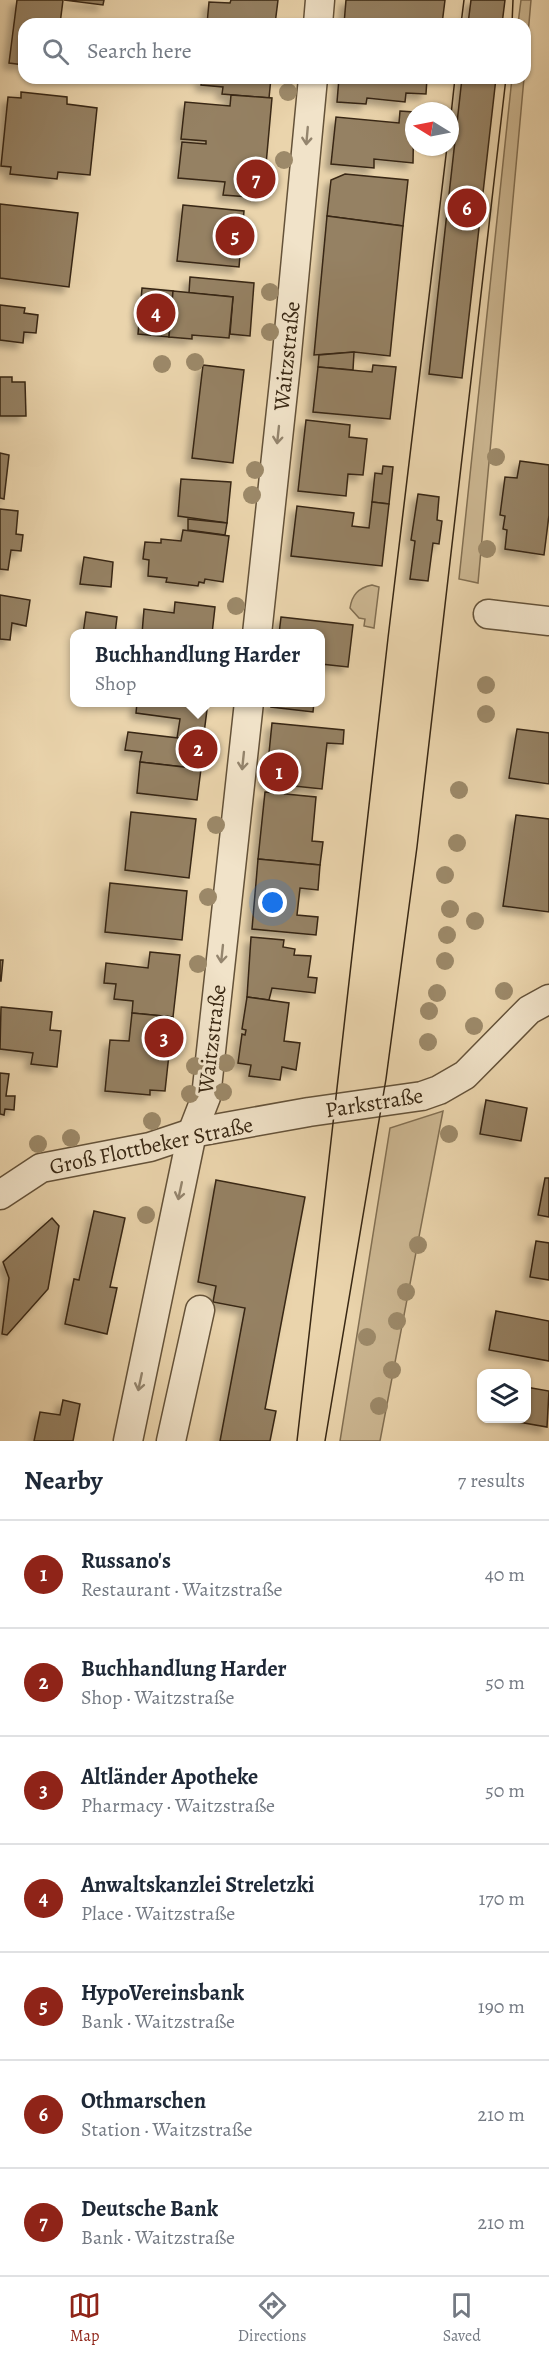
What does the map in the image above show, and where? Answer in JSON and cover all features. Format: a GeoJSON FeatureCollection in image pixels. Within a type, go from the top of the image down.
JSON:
{"type":"FeatureCollection","features":[{"type":"Feature","properties":{"kind":"street"},"geometry":{"type":"LineString","coordinates":[[318,18],[320,0]]}},
{"type":"Feature","properties":{"kind":"street","name":"Waitzstraße"},"geometry":{"type":"LineString","coordinates":[[257,629],[312,84]]}},
{"type":"Feature","properties":{"kind":"street"},"geometry":{"type":"LineString","coordinates":[[488,614],[549,621]]}},
{"type":"Feature","properties":{"kind":"street","name":"Waitzstraße"},"geometry":{"type":"LineString","coordinates":[[128,1441],[192,1134],[206,1097],[248,707]]}},
{"type":"Feature","properties":{"kind":"street","name":"Parkstraße"},"geometry":{"type":"LineString","coordinates":[[309,1112],[398,1101],[439,1090],[465,1075],[529,1010],[549,999]]}},
{"type":"Feature","properties":{"kind":"street","name":"Groß Flottbeker Straße"},"geometry":{"type":"LineString","coordinates":[[0,1195],[41,1168],[150,1147],[192,1134],[309,1112]]}},
{"type":"Feature","properties":{"kind":"street"},"geometry":{"type":"LineString","coordinates":[[171,1441],[200,1310]]}},
{"type":"Feature","properties":{"kind":"shaded area"},"geometry":{"type":"Polygon","coordinates":[[[521,0],[531,0],[529,18],[519,18],[521,0]]]}},
{"type":"Feature","properties":{"kind":"shaded area"},"geometry":{"type":"Polygon","coordinates":[[[511,84],[523,84],[478,583],[459,579],[511,84]]]}},
{"type":"Feature","properties":{"kind":"shaded area"},"geometry":{"type":"Polygon","coordinates":[[[372,585],[379,587],[374,628],[364,626],[365,619],[359,618],[350,608],[356,593],[372,585]]]}},
{"type":"Feature","properties":{"kind":"shaded area"},"geometry":{"type":"Polygon","coordinates":[[[443,1111],[380,1441],[340,1441],[390,1128],[443,1111]]]}},
{"type":"Feature","properties":{"kind":"building"},"geometry":{"type":"Polygon","coordinates":[[[17,0],[63,0],[61,18],[18,18],[18,64],[9,63],[17,0]]]}},
{"type":"Feature","properties":{"kind":"building"},"geometry":{"type":"Polygon","coordinates":[[[64,0],[104,0],[103,5],[64,0]]]}},
{"type":"Feature","properties":{"kind":"building"},"geometry":{"type":"Polygon","coordinates":[[[231,0],[278,0],[276,18],[208,18],[209,2],[230,3],[231,0]]]}},
{"type":"Feature","properties":{"kind":"building"},"geometry":{"type":"Polygon","coordinates":[[[346,0],[445,0],[443,18],[344,18],[346,0]]]}},
{"type":"Feature","properties":{"kind":"building"},"geometry":{"type":"Polygon","coordinates":[[[471,0],[505,0],[503,18],[469,18],[471,0]]]}},
{"type":"Feature","properties":{"kind":"building"},"geometry":{"type":"Polygon","coordinates":[[[270,84],[269,98],[222,94],[223,87],[201,85],[270,84]]]}},
{"type":"Feature","properties":{"kind":"building"},"geometry":{"type":"Polygon","coordinates":[[[338,84],[427,84],[426,94],[406,93],[405,102],[367,98],[366,104],[337,102],[338,84]]]}},
{"type":"Feature","properties":{"kind":"building"},"geometry":{"type":"Polygon","coordinates":[[[461,84],[495,84],[462,378],[429,374],[453,156],[459,156],[461,84]]]}},
{"type":"Feature","properties":{"kind":"building"},"geometry":{"type":"Polygon","coordinates":[[[21,92],[67,97],[67,104],[97,108],[90,175],[58,172],[57,179],[10,174],[11,167],[1,166],[8,97],[21,98],[21,92]]]}},
{"type":"Feature","properties":{"kind":"building"},"geometry":{"type":"Polygon","coordinates":[[[231,95],[272,98],[263,198],[223,195],[225,182],[178,178],[182,142],[206,144],[206,141],[181,139],[185,102],[230,106],[231,95]]]}},
{"type":"Feature","properties":{"kind":"building"},"geometry":{"type":"Polygon","coordinates":[[[400,111],[405,111],[405,156],[413,156],[413,163],[374,159],[374,168],[331,164],[336,117],[399,123],[400,111]]]}},
{"type":"Feature","properties":{"kind":"building"},"geometry":{"type":"Polygon","coordinates":[[[345,174],[408,180],[403,226],[327,216],[331,180],[345,174]]]}},
{"type":"Feature","properties":{"kind":"building"},"geometry":{"type":"Polygon","coordinates":[[[0,204],[78,213],[69,287],[0,278],[0,204]]]}},
{"type":"Feature","properties":{"kind":"building"},"geometry":{"type":"Polygon","coordinates":[[[183,205],[244,211],[239,267],[177,261],[183,205]]]}},
{"type":"Feature","properties":{"kind":"building"},"geometry":{"type":"Polygon","coordinates":[[[327,216],[403,226],[390,356],[354,352],[314,355],[327,216]]]}},
{"type":"Feature","properties":{"kind":"building"},"geometry":{"type":"Polygon","coordinates":[[[190,277],[254,283],[250,336],[230,334],[233,297],[189,293],[190,277]]]}},
{"type":"Feature","properties":{"kind":"building"},"geometry":{"type":"Polygon","coordinates":[[[142,288],[173,291],[169,337],[138,334],[142,288]]]}},
{"type":"Feature","properties":{"kind":"building"},"geometry":{"type":"Polygon","coordinates":[[[173,291],[233,297],[229,338],[192,335],[192,339],[169,337],[173,291]]]}},
{"type":"Feature","properties":{"kind":"building"},"geometry":{"type":"Polygon","coordinates":[[[0,305],[25,308],[24,313],[38,315],[36,333],[24,332],[23,343],[0,340],[0,305]]]}},
{"type":"Feature","properties":{"kind":"building"},"geometry":{"type":"Polygon","coordinates":[[[354,352],[353,370],[318,367],[319,355],[354,352]]]}},
{"type":"Feature","properties":{"kind":"building"},"geometry":{"type":"Polygon","coordinates":[[[203,365],[244,370],[233,463],[192,458],[203,365]]]}},
{"type":"Feature","properties":{"kind":"building"},"geometry":{"type":"Polygon","coordinates":[[[373,365],[396,367],[390,419],[313,412],[318,367],[372,372],[373,365]]]}},
{"type":"Feature","properties":{"kind":"building"},"geometry":{"type":"Polygon","coordinates":[[[0,377],[12,377],[12,382],[25,382],[26,416],[0,416],[0,377]]]}},
{"type":"Feature","properties":{"kind":"building"},"geometry":{"type":"Polygon","coordinates":[[[306,420],[350,425],[349,437],[367,439],[363,475],[348,474],[346,496],[298,491],[306,420]]]}},
{"type":"Feature","properties":{"kind":"building"},"geometry":{"type":"Polygon","coordinates":[[[0,453],[9,455],[4,499],[0,498],[0,453]]]}},
{"type":"Feature","properties":{"kind":"building"},"geometry":{"type":"Polygon","coordinates":[[[520,461],[549,465],[549,515],[544,555],[505,549],[507,530],[503,529],[505,516],[500,515],[505,477],[517,478],[520,461]]]}},
{"type":"Feature","properties":{"kind":"building"},"geometry":{"type":"Polygon","coordinates":[[[383,466],[393,467],[389,504],[372,502],[375,473],[382,474],[383,466]]]}},
{"type":"Feature","properties":{"kind":"building"},"geometry":{"type":"Polygon","coordinates":[[[181,479],[231,482],[227,523],[178,516],[181,479]]]}},
{"type":"Feature","properties":{"kind":"building"},"geometry":{"type":"Polygon","coordinates":[[[418,494],[439,497],[437,520],[442,521],[439,544],[433,543],[428,581],[410,579],[415,541],[411,540],[418,494]]]}},
{"type":"Feature","properties":{"kind":"building"},"geometry":{"type":"Polygon","coordinates":[[[372,502],[389,504],[382,566],[291,556],[297,506],[354,513],[352,526],[369,528],[372,502]]]}},
{"type":"Feature","properties":{"kind":"building"},"geometry":{"type":"Polygon","coordinates":[[[0,509],[18,511],[16,534],[23,535],[21,551],[11,550],[8,570],[0,569],[0,509]]]}},
{"type":"Feature","properties":{"kind":"building"},"geometry":{"type":"Polygon","coordinates":[[[188,519],[227,523],[225,535],[188,530],[188,519]]]}},
{"type":"Feature","properties":{"kind":"building"},"geometry":{"type":"Polygon","coordinates":[[[183,530],[229,536],[223,582],[205,579],[204,583],[199,582],[198,586],[166,582],[167,578],[148,576],[149,560],[143,559],[145,542],[161,543],[161,539],[181,541],[183,530]]]}},
{"type":"Feature","properties":{"kind":"building"},"geometry":{"type":"Polygon","coordinates":[[[84,557],[113,562],[111,587],[80,584],[84,557]]]}},
{"type":"Feature","properties":{"kind":"building"},"geometry":{"type":"Polygon","coordinates":[[[0,595],[30,600],[26,626],[12,623],[10,640],[0,639],[0,595]]]}},
{"type":"Feature","properties":{"kind":"building"},"geometry":{"type":"Polygon","coordinates":[[[175,602],[215,607],[213,629],[142,629],[144,609],[174,613],[175,602]]]}},
{"type":"Feature","properties":{"kind":"building"},"geometry":{"type":"Polygon","coordinates":[[[86,612],[117,617],[116,629],[84,629],[86,612]]]}},
{"type":"Feature","properties":{"kind":"building"},"geometry":{"type":"Polygon","coordinates":[[[281,617],[353,625],[348,667],[325,664],[325,629],[280,629],[281,617]]]}},
{"type":"Feature","properties":{"kind":"building"},"geometry":{"type":"Polygon","coordinates":[[[137,707],[207,707],[203,741],[177,738],[180,719],[136,713],[137,707]]]}},
{"type":"Feature","properties":{"kind":"building"},"geometry":{"type":"Polygon","coordinates":[[[271,707],[314,707],[313,712],[271,707]]]}},
{"type":"Feature","properties":{"kind":"building"},"geometry":{"type":"Polygon","coordinates":[[[272,723],[344,730],[343,744],[327,743],[322,789],[266,783],[272,723]]]}},
{"type":"Feature","properties":{"kind":"building"},"geometry":{"type":"Polygon","coordinates":[[[517,729],[549,733],[549,784],[509,778],[517,729]]]}},
{"type":"Feature","properties":{"kind":"building"},"geometry":{"type":"Polygon","coordinates":[[[128,732],[203,741],[201,769],[140,762],[142,752],[125,750],[128,732]]]}},
{"type":"Feature","properties":{"kind":"building"},"geometry":{"type":"Polygon","coordinates":[[[140,762],[201,769],[197,800],[137,793],[140,762]]]}},
{"type":"Feature","properties":{"kind":"building"},"geometry":{"type":"Polygon","coordinates":[[[265,792],[316,797],[312,841],[323,842],[320,865],[258,859],[265,792]]]}},
{"type":"Feature","properties":{"kind":"building"},"geometry":{"type":"Polygon","coordinates":[[[131,812],[196,819],[189,878],[125,870],[131,812]]]}},
{"type":"Feature","properties":{"kind":"building"},"geometry":{"type":"Polygon","coordinates":[[[516,815],[549,819],[549,912],[503,906],[516,815]]]}},
{"type":"Feature","properties":{"kind":"building"},"geometry":{"type":"Polygon","coordinates":[[[258,859],[320,865],[318,890],[300,888],[297,915],[318,917],[316,935],[252,929],[258,859]]]}},
{"type":"Feature","properties":{"kind":"building"},"geometry":{"type":"Polygon","coordinates":[[[110,883],[187,891],[182,940],[105,932],[110,883]]]}},
{"type":"Feature","properties":{"kind":"building"},"geometry":{"type":"Polygon","coordinates":[[[251,937],[284,940],[283,947],[295,949],[294,955],[311,956],[308,977],[317,978],[315,993],[272,988],[269,1000],[247,997],[251,937]]]}},
{"type":"Feature","properties":{"kind":"building"},"geometry":{"type":"Polygon","coordinates":[[[150,952],[180,955],[173,1017],[132,1013],[133,1001],[114,999],[116,984],[104,983],[106,963],[148,968],[150,952]]]}},
{"type":"Feature","properties":{"kind":"building"},"geometry":{"type":"Polygon","coordinates":[[[0,960],[3,960],[1,981],[0,981],[0,960]]]}},
{"type":"Feature","properties":{"kind":"building"},"geometry":{"type":"Polygon","coordinates":[[[247,997],[289,1003],[284,1041],[300,1043],[296,1070],[282,1067],[280,1080],[249,1076],[251,1065],[238,1063],[242,1034],[245,1035],[246,1030],[242,1029],[247,997]]]}},
{"type":"Feature","properties":{"kind":"building"},"geometry":{"type":"Polygon","coordinates":[[[1,1007],[52,1012],[50,1030],[61,1031],[57,1067],[31,1064],[33,1053],[0,1049],[1,1007]]]}},
{"type":"Feature","properties":{"kind":"building"},"geometry":{"type":"Polygon","coordinates":[[[132,1013],[173,1017],[165,1091],[150,1090],[150,1095],[105,1091],[110,1040],[129,1041],[132,1013]]]}},
{"type":"Feature","properties":{"kind":"building"},"geometry":{"type":"Polygon","coordinates":[[[0,1073],[9,1074],[6,1096],[15,1096],[14,1110],[5,1109],[4,1115],[0,1114],[0,1073]]]}},
{"type":"Feature","properties":{"kind":"building"},"geometry":{"type":"Polygon","coordinates":[[[486,1100],[527,1108],[521,1141],[480,1134],[486,1100]]]}},
{"type":"Feature","properties":{"kind":"building"},"geometry":{"type":"Polygon","coordinates":[[[545,1178],[549,1178],[549,1217],[538,1215],[545,1178]]]}},
{"type":"Feature","properties":{"kind":"building"},"geometry":{"type":"Polygon","coordinates":[[[216,1180],[305,1197],[265,1409],[276,1411],[270,1441],[220,1441],[245,1308],[213,1302],[216,1286],[198,1282],[216,1180]]]}},
{"type":"Feature","properties":{"kind":"building"},"geometry":{"type":"Polygon","coordinates":[[[94,1211],[125,1218],[110,1287],[117,1288],[107,1334],[65,1324],[74,1279],[79,1280],[94,1211]]]}},
{"type":"Feature","properties":{"kind":"building"},"geometry":{"type":"Polygon","coordinates":[[[52,1218],[59,1226],[48,1289],[7,1335],[2,1334],[9,1278],[3,1262],[52,1218]]]}},
{"type":"Feature","properties":{"kind":"building"},"geometry":{"type":"Polygon","coordinates":[[[536,1241],[549,1243],[549,1280],[530,1277],[536,1241]]]}},
{"type":"Feature","properties":{"kind":"building"},"geometry":{"type":"Polygon","coordinates":[[[496,1311],[549,1321],[549,1361],[489,1350],[496,1311]]]}},
{"type":"Feature","properties":{"kind":"building"},"geometry":{"type":"Polygon","coordinates":[[[531,1388],[549,1391],[547,1427],[524,1423],[531,1423],[531,1388]]]}},
{"type":"Feature","properties":{"kind":"building"},"geometry":{"type":"Polygon","coordinates":[[[63,1400],[80,1404],[73,1441],[34,1441],[40,1412],[60,1415],[63,1400]]]}},
{"type":"Feature","properties":{"kind":"tram line"},"geometry":{"type":"LineString","coordinates":[[462,18],[464,0]]}},
{"type":"Feature","properties":{"kind":"tram line"},"geometry":{"type":"LineString","coordinates":[[512,18],[513,0]]}},
{"type":"Feature","properties":{"kind":"tram line"},"geometry":{"type":"LineString","coordinates":[[452,102],[454,84]]}},
{"type":"Feature","properties":{"kind":"tram line"},"geometry":{"type":"LineString","coordinates":[[325,1441],[386,1079],[417,847],[505,84]]}},
{"type":"Feature","properties":{"kind":"tram line"},"geometry":{"type":"LineString","coordinates":[[297,1441],[388,638],[446,156]]}},
{"type":"Feature","properties":{"kind":"place","name":"Deutsche Bank"},"geometry":{"type":"Point","coordinates":[256,179]}},
{"type":"Feature","properties":{"kind":"place","name":"Othmarschen"},"geometry":{"type":"Point","coordinates":[467,208]}},
{"type":"Feature","properties":{"kind":"place","name":"HypoVereinsbank"},"geometry":{"type":"Point","coordinates":[235,236]}},
{"type":"Feature","properties":{"kind":"place","name":"Anwaltskanzlei Streletzki"},"geometry":{"type":"Point","coordinates":[156,313]}},
{"type":"Feature","properties":{"kind":"place","name":"Buchhandlung Harder"},"geometry":{"type":"Point","coordinates":[198,749]}},
{"type":"Feature","properties":{"kind":"place","name":"Russano's"},"geometry":{"type":"Point","coordinates":[279,772]}},
{"type":"Feature","properties":{"kind":"place","name":"Altländer Apotheke"},"geometry":{"type":"Point","coordinates":[164,1038]}}]}
